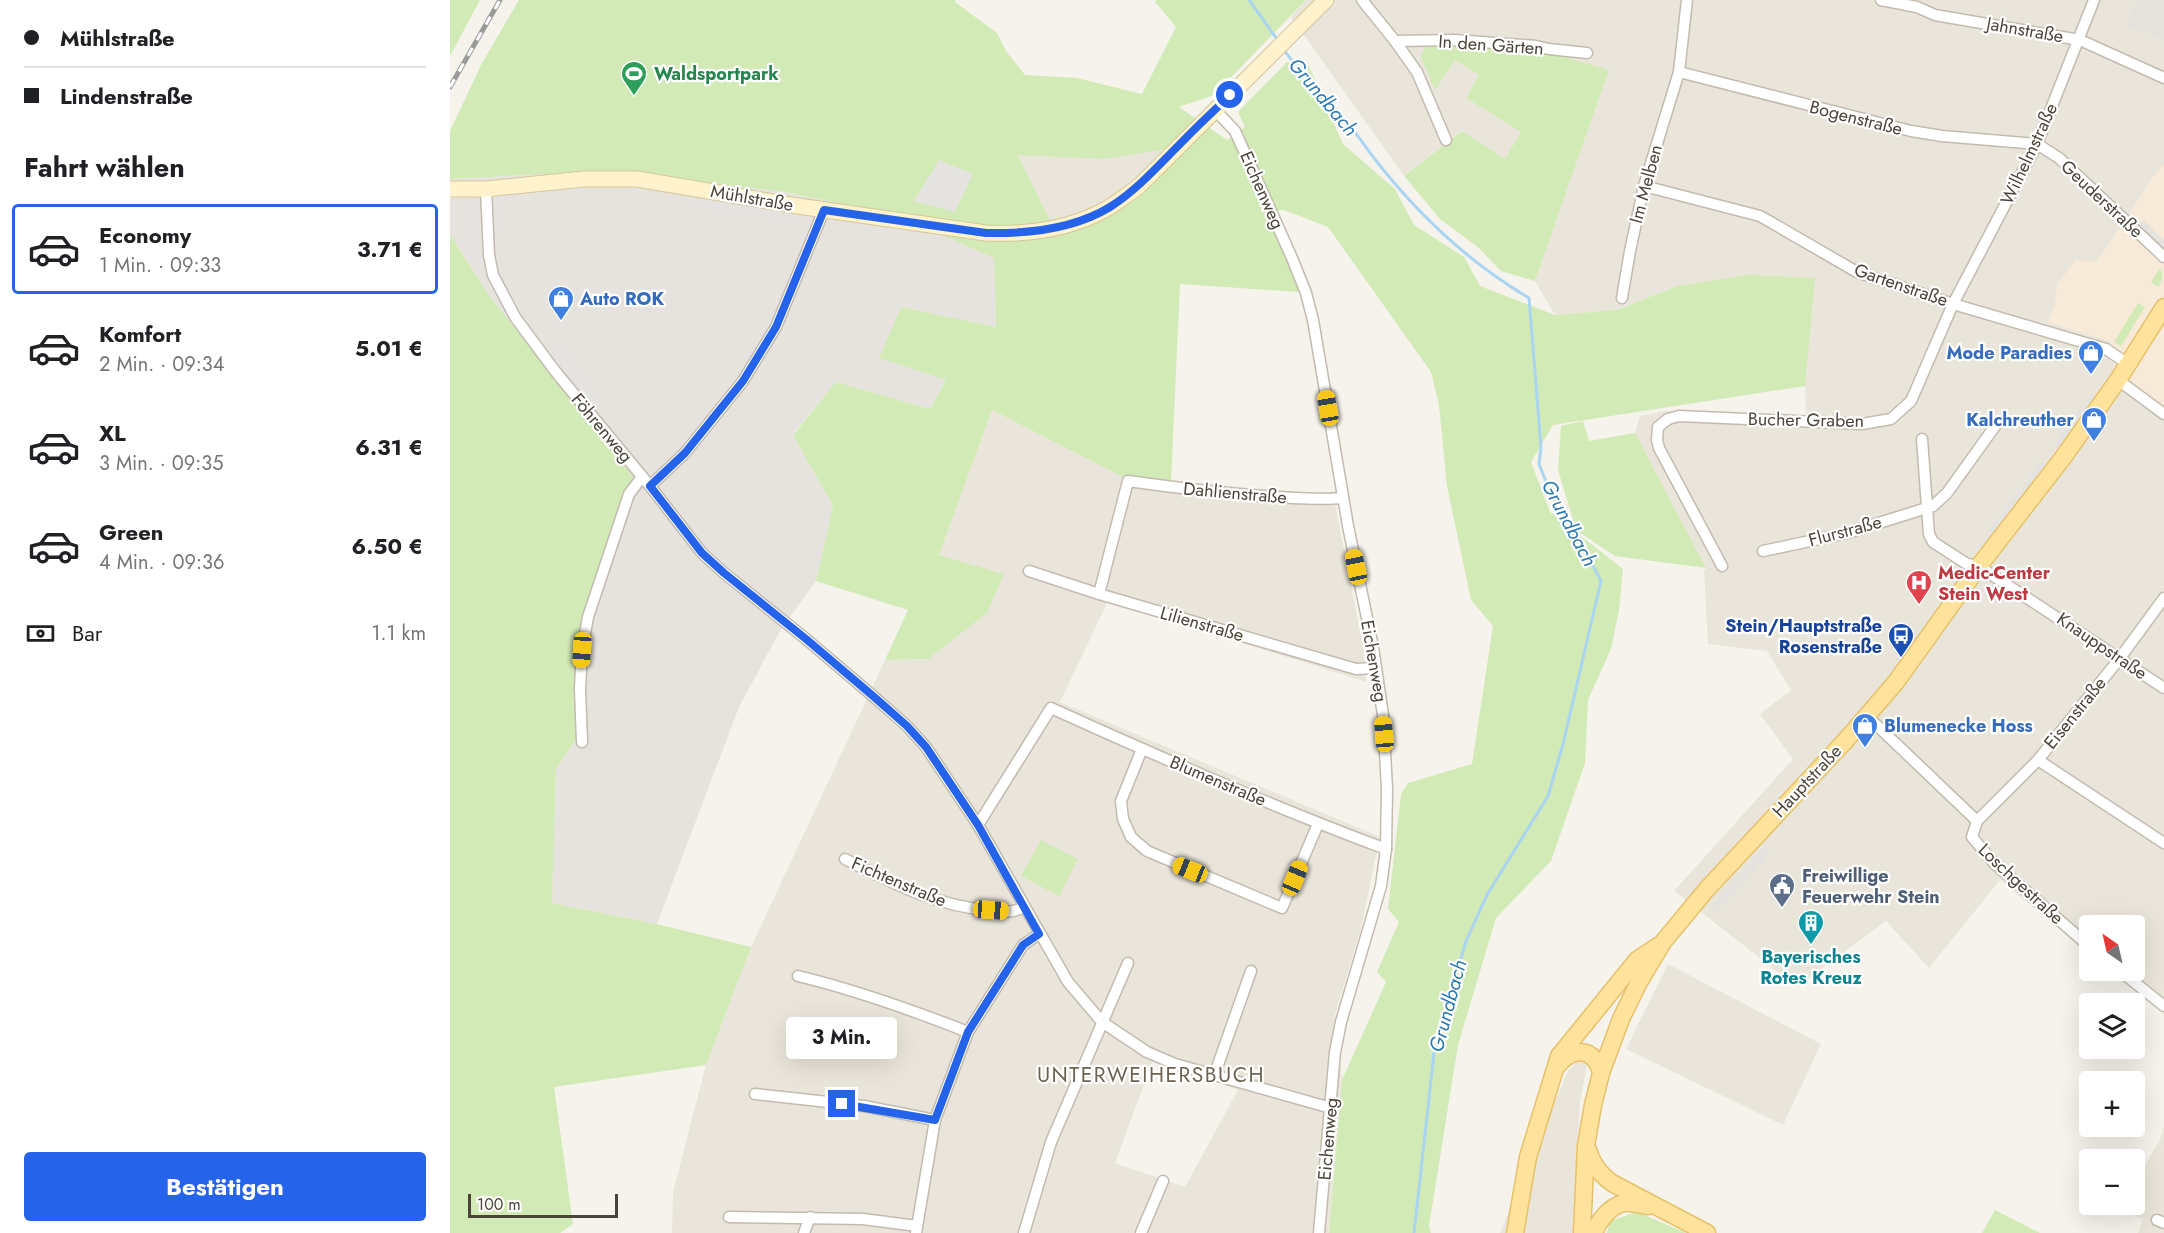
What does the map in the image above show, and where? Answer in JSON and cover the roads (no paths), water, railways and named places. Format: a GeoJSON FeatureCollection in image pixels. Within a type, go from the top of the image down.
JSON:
{"type":"FeatureCollection","features":[{"type":"Feature","properties":{"kind":"main road","name":"Hauptstraße"},"geometry":{"type":"LineString","coordinates":[[1582,1233],[1586,1146],[1601,1073],[1621,1019],[1638,984],[1663,942],[1707,889],[1896,682],[1978,566],[2062,459],[2118,380],[2164,307]]}},
{"type":"Feature","properties":{"kind":"main road"},"geometry":{"type":"LineString","coordinates":[[1515,1233],[1528,1157],[1559,1056],[1637,960],[1663,942]]}},
{"type":"Feature","properties":{"kind":"main road"},"geometry":{"type":"LineString","coordinates":[[1553,1071],[1563,1059],[1579,1052],[1593,1057],[1601,1073]]}},
{"type":"Feature","properties":{"kind":"main road"},"geometry":{"type":"LineString","coordinates":[[1586,1146],[1593,1164],[1612,1183],[1707,1233]]}},
{"type":"Feature","properties":{"kind":"main road"},"geometry":{"type":"LineString","coordinates":[[1594,1233],[1597,1225],[1608,1212],[1624,1203],[1655,1207]]}},
{"type":"Feature","properties":{"kind":"street","name":"Mühlstraße"},"geometry":{"type":"LineString","coordinates":[[450,189],[486,189],[584,178],[637,179],[824,210],[986,233],[1038,232],[1083,219],[1108,208],[1138,187],[1326,0]]}},
{"type":"Feature","properties":{"kind":"street"},"geometry":{"type":"LineString","coordinates":[[1362,0],[1417,72],[1446,140]]}},
{"type":"Feature","properties":{"kind":"street","name":"Im Melben"},"geometry":{"type":"LineString","coordinates":[[1622,298],[1644,186],[1679,72],[1687,0]]}},
{"type":"Feature","properties":{"kind":"street","name":"Jahnstraße"},"geometry":{"type":"LineString","coordinates":[[1881,0],[1918,4],[1935,15],[2080,40],[2164,78]]}},
{"type":"Feature","properties":{"kind":"street","name":"Wilhelmstraße"},"geometry":{"type":"LineString","coordinates":[[1953,304],[2037,144],[2094,0]]}},
{"type":"Feature","properties":{"kind":"street","name":"In den Gärten"},"geometry":{"type":"LineString","coordinates":[[1395,41],[1455,40],[1536,46],[1587,53]]}},
{"type":"Feature","properties":{"kind":"street","name":"Bogenstraße"},"geometry":{"type":"LineString","coordinates":[[1679,72],[1911,131],[2037,144]]}},
{"type":"Feature","properties":{"kind":"street","name":"Eichenweg"},"geometry":{"type":"LineString","coordinates":[[1215,110],[1235,130],[1306,293],[1313,320],[1343,498],[1376,668],[1386,753],[1386,849],[1374,912],[1341,1022],[1335,1052],[1319,1233]]}},
{"type":"Feature","properties":{"kind":"street","name":"Geuderstraße"},"geometry":{"type":"LineString","coordinates":[[2037,144],[2059,158],[2164,257]]}},
{"type":"Feature","properties":{"kind":"street","name":"Gartenstraße"},"geometry":{"type":"LineString","coordinates":[[1644,186],[1760,216],[1857,272],[1953,304],[2106,349],[2128,364]]}},
{"type":"Feature","properties":{"kind":"street","name":"Föhrenweg"},"geometry":{"type":"LineString","coordinates":[[486,189],[489,255],[493,275],[515,317],[555,371],[702,553],[907,726],[926,747],[978,825],[1075,993],[1102,1022],[1147,1052],[1174,1064],[1331,1108]]}},
{"type":"Feature","properties":{"kind":"street"},"geometry":{"type":"LineString","coordinates":[[650,486],[685,453],[743,381],[776,327],[824,210]]}},
{"type":"Feature","properties":{"kind":"street","name":"Bucher Graben"},"geometry":{"type":"LineString","coordinates":[[1722,566],[1659,448],[1657,432],[1661,422],[1679,416],[1862,424],[1891,418],[1911,401],[1953,304]]}},
{"type":"Feature","properties":{"kind":"street"},"geometry":{"type":"LineString","coordinates":[[2118,380],[2164,414]]}},
{"type":"Feature","properties":{"kind":"street"},"geometry":{"type":"LineString","coordinates":[[1922,439],[1927,508],[1936,504],[1947,493],[1998,422]]}},
{"type":"Feature","properties":{"kind":"street"},"geometry":{"type":"LineString","coordinates":[[582,742],[580,689],[582,650],[588,617],[629,494],[642,477]]}},
{"type":"Feature","properties":{"kind":"street","name":"Dahlienstraße"},"geometry":{"type":"LineString","coordinates":[[1099,594],[1128,481],[1181,489],[1252,495],[1343,498]]}},
{"type":"Feature","properties":{"kind":"street","name":"Knauppstraße"},"geometry":{"type":"LineString","coordinates":[[1927,508],[1929,534],[1933,542],[1967,564],[1978,566],[2164,688]]}},
{"type":"Feature","properties":{"kind":"street","name":"Flurstraße"},"geometry":{"type":"LineString","coordinates":[[1763,551],[1847,533],[1927,508]]}},
{"type":"Feature","properties":{"kind":"street","name":"Lilienstraße"},"geometry":{"type":"LineString","coordinates":[[1029,571],[1099,594],[1356,669],[1376,668]]}},
{"type":"Feature","properties":{"kind":"street","name":"Eisenstraße"},"geometry":{"type":"LineString","coordinates":[[1977,820],[2038,760],[2120,658],[2164,598]]}},
{"type":"Feature","properties":{"kind":"street","name":"Blumenstraße"},"geometry":{"type":"LineString","coordinates":[[978,825],[1051,708],[1318,824],[1386,849]]}},
{"type":"Feature","properties":{"kind":"street","name":"Loschgestraße"},"geometry":{"type":"LineString","coordinates":[[1867,716],[1977,820],[1972,837],[1994,863],[2079,937]]}},
{"type":"Feature","properties":{"kind":"street"},"geometry":{"type":"LineString","coordinates":[[1142,749],[1123,795],[1123,819],[1128,833],[1139,846],[1159,857],[1282,908],[1318,824]]}},
{"type":"Feature","properties":{"kind":"street"},"geometry":{"type":"LineString","coordinates":[[2038,760],[2164,843]]}},
{"type":"Feature","properties":{"kind":"street","name":"Fichtenstraße"},"geometry":{"type":"LineString","coordinates":[[845,859],[915,893],[946,904],[967,909],[1015,912],[1024,907]]}},
{"type":"Feature","properties":{"kind":"street"},"geometry":{"type":"LineString","coordinates":[[729,1217],[863,1219],[916,1230],[935,1120],[968,1032],[1023,945],[1039,934]]}},
{"type":"Feature","properties":{"kind":"street"},"geometry":{"type":"LineString","coordinates":[[1024,1233],[1051,1142],[1128,963]]}},
{"type":"Feature","properties":{"kind":"street"},"geometry":{"type":"LineString","coordinates":[[1214,1076],[1251,971]]}},
{"type":"Feature","properties":{"kind":"street"},"geometry":{"type":"LineString","coordinates":[[798,976],[890,1002],[968,1032]]}},
{"type":"Feature","properties":{"kind":"street"},"geometry":{"type":"LineString","coordinates":[[2133,981],[2164,1006]]}},
{"type":"Feature","properties":{"kind":"street"},"geometry":{"type":"LineString","coordinates":[[754,1094],[864,1106],[935,1120]]}},
{"type":"Feature","properties":{"kind":"street"},"geometry":{"type":"LineString","coordinates":[[1141,1233],[1162,1181]]}},
{"type":"Feature","properties":{"kind":"street"},"geometry":{"type":"LineString","coordinates":[[804,1233],[810,1217]]}},
{"type":"Feature","properties":{"kind":"waterway","name":"Grundbach"},"geometry":{"type":"LineString","coordinates":[[1249,0],[1279,42]]}},
{"type":"Feature","properties":{"kind":"waterway","name":"Grundbach"},"geometry":{"type":"LineString","coordinates":[[1284,50],[1347,122],[1397,186],[1431,222],[1488,271],[1529,298],[1541,447],[1539,464],[1557,509],[1586,553],[1601,581],[1563,744],[1548,796],[1487,895],[1466,941],[1434,1053],[1414,1233]]}},
{"type":"Feature","properties":{"kind":"railway"},"geometry":{"type":"LineString","coordinates":[[450,87],[500,0]]}},
{"type":"Feature","properties":{"kind":"place","name":"Waldsportpark"},"geometry":{"type":"Point","coordinates":[634,97]}},
{"type":"Feature","properties":{"kind":"place","name":"Auto ROK"},"geometry":{"type":"Point","coordinates":[561,322]}},
{"type":"Feature","properties":{"kind":"place","name":"Mode Paradies"},"geometry":{"type":"Point","coordinates":[2091,376]}},
{"type":"Feature","properties":{"kind":"place","name":"Kalchreuther"},"geometry":{"type":"Point","coordinates":[2094,443]}},
{"type":"Feature","properties":{"kind":"place","name":"Medic-Center Stein West"},"geometry":{"type":"Point","coordinates":[1919,606]}},
{"type":"Feature","properties":{"kind":"place","name":"Stein/Hauptstraße Rosenstraße"},"geometry":{"type":"Point","coordinates":[1901,659]}},
{"type":"Feature","properties":{"kind":"place","name":"Blumenecke Hoss"},"geometry":{"type":"Point","coordinates":[1865,749]}},
{"type":"Feature","properties":{"kind":"place","name":"Freiwillige Feuerwehr Stein"},"geometry":{"type":"Point","coordinates":[1782,909]}},
{"type":"Feature","properties":{"kind":"place","name":"Bayerisches Rotes Kreuz"},"geometry":{"type":"Point","coordinates":[1811,946]}},
{"type":"Feature","properties":{"kind":"district","name":"UNTERWEIHERSBUCH"},"geometry":{"type":"Point","coordinates":[1151,1075]}}]}
